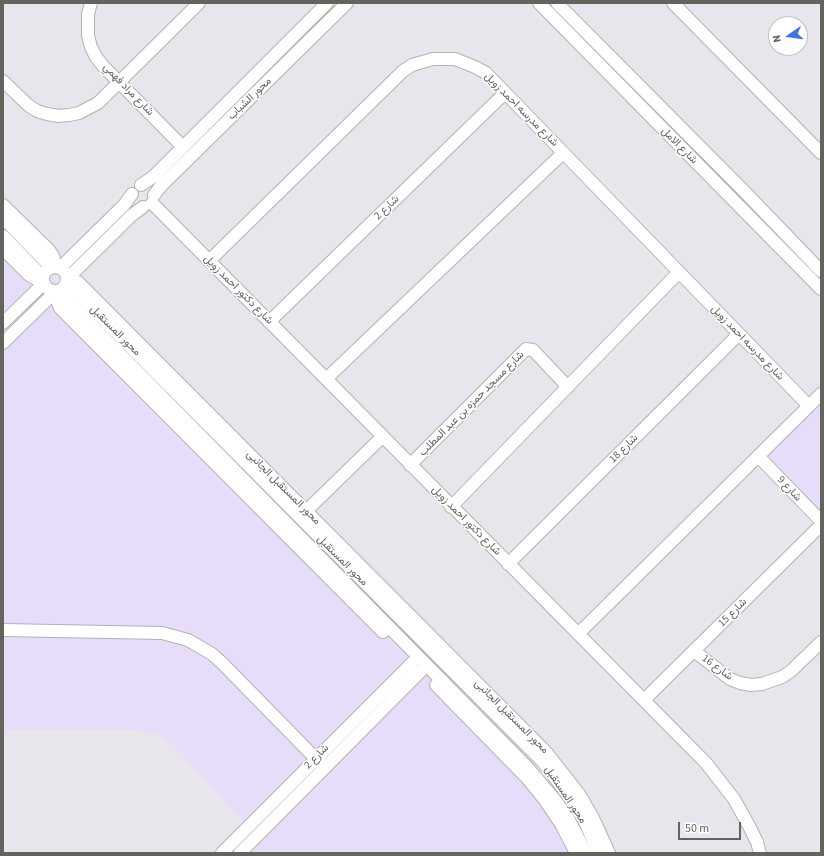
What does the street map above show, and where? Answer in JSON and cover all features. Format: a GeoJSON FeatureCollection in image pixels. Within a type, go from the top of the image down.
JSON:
{"type":"FeatureCollection","features":[{"type":"Feature","properties":{"kind":"street","name":"شارع مراد فهمي"},"geometry":{"type":"LineString","coordinates":[[91,3],[88,14],[88,36],[91,47],[103,66],[182,146]]}},
{"type":"Feature","properties":{"kind":"street"},"geometry":{"type":"LineString","coordinates":[[3,81],[28,105],[47,114],[69,116],[79,113],[89,109],[98,102],[199,3]]}},
{"type":"Feature","properties":{"kind":"street","name":"محور الشباب"},"geometry":{"type":"LineString","coordinates":[[141,185],[152,177],[327,3]]}},
{"type":"Feature","properties":{"kind":"street","name":"محور الشباب"},"geometry":{"type":"LineString","coordinates":[[67,280],[132,215],[150,202],[161,186],[347,3]]}},
{"type":"Feature","properties":{"kind":"street","name":"شارع الامل"},"geometry":{"type":"LineString","coordinates":[[538,3],[821,289]]}},
{"type":"Feature","properties":{"kind":"street","name":"شارع الامل"},"geometry":{"type":"LineString","coordinates":[[557,3],[742,189],[821,271]]}},
{"type":"Feature","properties":{"kind":"street"},"geometry":{"type":"LineString","coordinates":[[672,3],[821,153]]}},
{"type":"Feature","properties":{"kind":"street","name":"شارع مدرسه احمد زويل"},"geometry":{"type":"LineString","coordinates":[[209,261],[403,71],[412,65],[433,59],[455,59],[466,62],[486,74],[809,406]]}},
{"type":"Feature","properties":{"kind":"street","name":"شارع 2"},"geometry":{"type":"LineString","coordinates":[[269,322],[505,93]]}},
{"type":"Feature","properties":{"kind":"street"},"geometry":{"type":"LineString","coordinates":[[326,379],[563,153]]}},
{"type":"Feature","properties":{"kind":"street"},"geometry":{"type":"LineString","coordinates":[[3,323],[43,280],[47,270],[56,268],[124,205],[136,187],[141,185],[149,186],[153,190],[150,202],[136,204],[132,199],[132,194]]}},
{"type":"Feature","properties":{"kind":"street","name":"شارع دكتور احمد زويل"},"geometry":{"type":"LineString","coordinates":[[150,202],[706,763],[734,799],[757,842],[760,853]]}},
{"type":"Feature","properties":{"kind":"street"},"geometry":{"type":"LineString","coordinates":[[3,205],[49,250],[53,256],[56,268]]}},
{"type":"Feature","properties":{"kind":"street"},"geometry":{"type":"LineString","coordinates":[[3,218],[56,268],[66,273],[67,280],[64,288],[56,292],[3,343]]}},
{"type":"Feature","properties":{"kind":"street"},"geometry":{"type":"LineString","coordinates":[[3,236],[43,280],[48,289],[56,292]]}},
{"type":"Feature","properties":{"kind":"street"},"geometry":{"type":"LineString","coordinates":[[3,249],[29,275],[36,279],[43,280]]}},
{"type":"Feature","properties":{"kind":"street"},"geometry":{"type":"LineString","coordinates":[[451,507],[679,272]]}},
{"type":"Feature","properties":{"kind":"street","name":"محور المستقبل"},"geometry":{"type":"LineString","coordinates":[[67,280],[299,519],[543,762],[572,800],[584,820],[599,853]]}},
{"type":"Feature","properties":{"kind":"street"},"geometry":{"type":"LineString","coordinates":[[56,292],[60,308],[527,778],[561,824],[576,853]]}},
{"type":"Feature","properties":{"kind":"street","name":"محور المستقبل"},"geometry":{"type":"LineString","coordinates":[[56,292],[299,519],[532,772],[568,818],[586,853]]}},
{"type":"Feature","properties":{"kind":"street","name":"شارع 18"},"geometry":{"type":"LineString","coordinates":[[508,564],[739,334]]}},
{"type":"Feature","properties":{"kind":"street","name":"شارع مسجد حمزه بن عبد المطلب"},"geometry":{"type":"LineString","coordinates":[[410,465],[526,349],[533,350],[568,387]]}},
{"type":"Feature","properties":{"kind":"street"},"geometry":{"type":"LineString","coordinates":[[578,634],[821,394]]}},
{"type":"Feature","properties":{"kind":"street"},"geometry":{"type":"LineString","coordinates":[[299,519],[382,436]]}},
{"type":"Feature","properties":{"kind":"street","name":"شارع 9"},"geometry":{"type":"LineString","coordinates":[[758,456],[821,521]]}},
{"type":"Feature","properties":{"kind":"street","name":"محور المستقبل الجانبى"},"geometry":{"type":"LineString","coordinates":[[299,519],[546,752],[579,794],[592,816],[609,853]]}},
{"type":"Feature","properties":{"kind":"street","name":"شارع 15"},"geometry":{"type":"LineString","coordinates":[[644,700],[821,525]]}},
{"type":"Feature","properties":{"kind":"street"},"geometry":{"type":"LineString","coordinates":[[3,630],[162,633],[188,640],[212,654],[222,663],[325,768]]}},
{"type":"Feature","properties":{"kind":"street","name":"شارع 16"},"geometry":{"type":"LineString","coordinates":[[694,651],[730,679],[751,685],[762,684],[782,677],[821,642]]}},
{"type":"Feature","properties":{"kind":"street","name":"شارع 2"},"geometry":{"type":"LineString","coordinates":[[222,853],[316,758],[417,666]]}},
{"type":"Feature","properties":{"kind":"street","name":"شارع 2"},"geometry":{"type":"LineString","coordinates":[[240,853],[325,768],[417,666]]}},
{"type":"Feature","properties":{"kind":"shaded area"},"geometry":{"type":"Polygon","coordinates":[[[3,227],[555,785],[576,815],[593,853],[230,853],[252,830],[173,745],[160,736],[136,730],[3,730],[3,227]]]}},
{"type":"Feature","properties":{"kind":"shaded area"},"geometry":{"type":"Polygon","coordinates":[[[821,383],[821,512],[756,448],[821,383]]]}}]}
